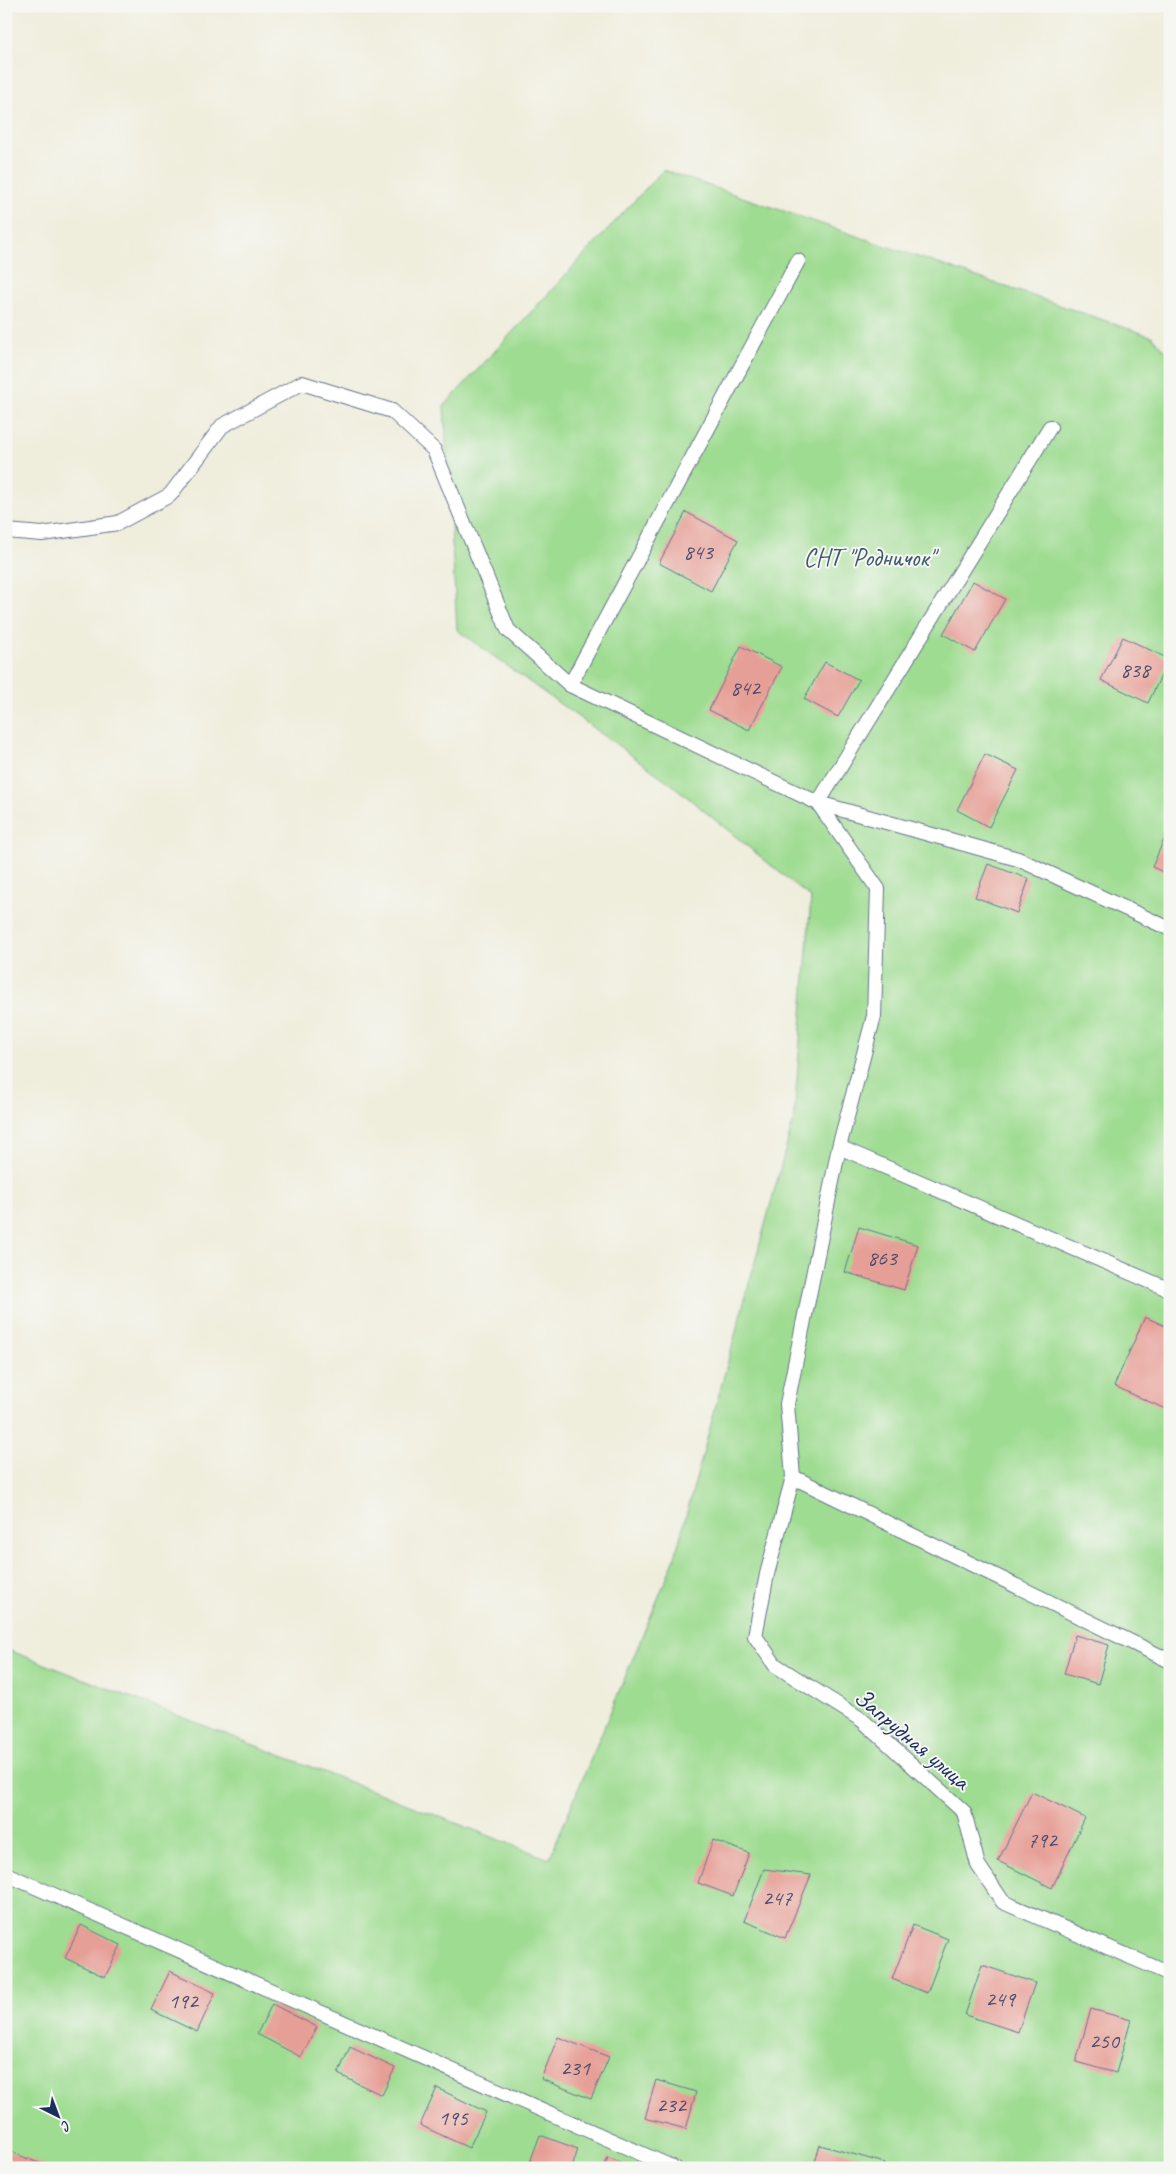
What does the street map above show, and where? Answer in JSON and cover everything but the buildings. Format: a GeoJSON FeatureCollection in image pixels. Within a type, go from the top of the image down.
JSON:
{"type":"FeatureCollection","features":[{"type":"Feature","properties":{"kind":"lane"},"geometry":{"type":"LineString","coordinates":[[570,684],[798,261]]}},
{"type":"Feature","properties":{"kind":"lane"},"geometry":{"type":"LineString","coordinates":[[6,532],[42,534],[118,524],[170,495],[222,426],[302,383],[392,411],[434,450],[508,630],[570,684],[818,803],[1018,859],[1170,929]]}},
{"type":"Feature","properties":{"kind":"lane"},"geometry":{"type":"LineString","coordinates":[[818,803],[1050,427]]}},
{"type":"Feature","properties":{"kind":"lane"},"geometry":{"type":"LineString","coordinates":[[818,803],[878,889],[874,1016],[839,1147],[787,1404],[793,1477],[1170,1661]]}},
{"type":"Feature","properties":{"kind":"lane"},"geometry":{"type":"LineString","coordinates":[[839,1147],[1170,1290]]}},
{"type":"Feature","properties":{"kind":"lane","name":"Запрудная улица"},"geometry":{"type":"LineString","coordinates":[[793,1477],[768,1574],[755,1636],[775,1665],[862,1720],[964,1812],[978,1865],[1003,1902],[1170,1974]]}},
{"type":"Feature","properties":{"kind":"lane"},"geometry":{"type":"LineString","coordinates":[[6,1874],[674,2168]]}},
{"type":"Feature","properties":{"kind":"green space","name":"СНТ \"Родничок\""},"geometry":{"type":"Polygon","coordinates":[[[663,170],[1153,337],[1170,356],[1170,2168],[6,2168],[6,1649],[549,1859],[674,1560],[794,1118],[811,898],[670,783],[457,630],[444,406],[663,170]]]}}]}
